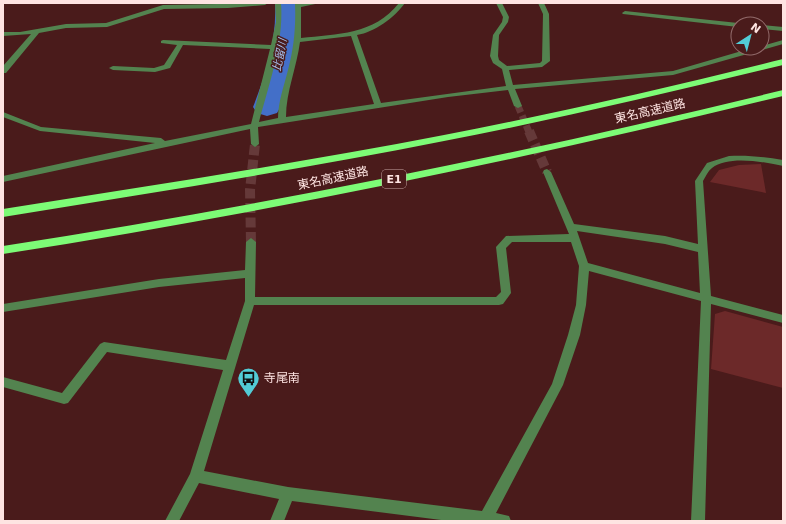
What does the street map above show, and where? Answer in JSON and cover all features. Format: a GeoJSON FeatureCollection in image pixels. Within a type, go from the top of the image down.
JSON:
{"type":"FeatureCollection","features":[{"type":"Feature","properties":{"kind":"highway","name":"東名高速道路"},"geometry":{"type":"LineString","coordinates":[[3,213],[398,146],[560,114],[783,62]]}},
{"type":"Feature","properties":{"kind":"highway","name":"東名高速道路"},"geometry":{"type":"LineString","coordinates":[[3,250],[118,232],[286,201],[558,145],[783,93]]}},
{"type":"Feature","properties":{"kind":"street"},"geometry":{"type":"LineString","coordinates":[[3,34],[20,34],[66,26],[107,25],[163,7],[228,6],[265,3]]}},
{"type":"Feature","properties":{"kind":"street"},"geometry":{"type":"LineString","coordinates":[[255,144],[254,126],[268,79],[279,22],[278,3]]}},
{"type":"Feature","properties":{"kind":"street"},"geometry":{"type":"LineString","coordinates":[[282,120],[282,108],[293,65],[297,40],[300,18],[298,4],[317,3]]}},
{"type":"Feature","properties":{"kind":"street"},"geometry":{"type":"LineString","coordinates":[[297,40],[360,33],[398,10],[402,3]]}},
{"type":"Feature","properties":{"kind":"street"},"geometry":{"type":"LineString","coordinates":[[499,3],[506,17],[505,22],[496,35],[494,56],[496,61],[505,68],[510,87],[518,106]]}},
{"type":"Feature","properties":{"kind":"street"},"geometry":{"type":"LineString","coordinates":[[505,68],[542,65],[546,61],[546,14],[541,3]]}},
{"type":"Feature","properties":{"kind":"street"},"geometry":{"type":"LineString","coordinates":[[625,13],[730,24]]}},
{"type":"Feature","properties":{"kind":"street"},"geometry":{"type":"LineString","coordinates":[[770,28],[783,29]]}},
{"type":"Feature","properties":{"kind":"street"},"geometry":{"type":"LineString","coordinates":[[3,71],[37,31]]}},
{"type":"Feature","properties":{"kind":"street"},"geometry":{"type":"LineString","coordinates":[[353,33],[378,106]]}},
{"type":"Feature","properties":{"kind":"street"},"geometry":{"type":"LineString","coordinates":[[163,42],[274,47]]}},
{"type":"Feature","properties":{"kind":"street"},"geometry":{"type":"LineString","coordinates":[[770,46],[783,42]]}},
{"type":"Feature","properties":{"kind":"street"},"geometry":{"type":"LineString","coordinates":[[113,68],[155,70],[167,66],[180,43]]}},
{"type":"Feature","properties":{"kind":"street"},"geometry":{"type":"LineString","coordinates":[[3,179],[170,142],[282,120],[510,87],[673,72],[732,56]]}},
{"type":"Feature","properties":{"kind":"street"},"geometry":{"type":"LineString","coordinates":[[3,114],[40,129],[170,142]]}},
{"type":"Feature","properties":{"kind":"street"},"geometry":{"type":"LineString","coordinates":[[698,521],[706,298],[699,181],[703,173],[711,165],[731,159],[758,159],[783,163]]}},
{"type":"Feature","properties":{"kind":"street"},"geometry":{"type":"LineString","coordinates":[[485,520],[557,385],[574,335],[581,305],[584,266],[570,227],[547,172]]}},
{"type":"Feature","properties":{"kind":"street"},"geometry":{"type":"LineString","coordinates":[[570,227],[665,240],[703,249]]}},
{"type":"Feature","properties":{"kind":"street"},"geometry":{"type":"LineString","coordinates":[[250,301],[499,300],[506,293],[500,247],[509,238],[574,238]]}},
{"type":"Feature","properties":{"kind":"street"},"geometry":{"type":"LineString","coordinates":[[172,521],[196,476],[250,301],[252,273],[251,242]]}},
{"type":"Feature","properties":{"kind":"street"},"geometry":{"type":"LineString","coordinates":[[584,266],[783,319]]}},
{"type":"Feature","properties":{"kind":"street"},"geometry":{"type":"LineString","coordinates":[[3,308],[159,283],[252,273]]}},
{"type":"Feature","properties":{"kind":"street"},"geometry":{"type":"LineString","coordinates":[[3,382],[64,399],[104,347],[230,366]]}},
{"type":"Feature","properties":{"kind":"street"},"geometry":{"type":"LineString","coordinates":[[196,476],[288,494],[485,520],[504,521]]}},
{"type":"Feature","properties":{"kind":"street"},"geometry":{"type":"LineString","coordinates":[[277,521],[288,494]]}},
{"type":"Feature","properties":{"kind":"shaded area"},"geometry":{"type":"Polygon","coordinates":[[[761,164],[766,193],[710,182],[719,170],[739,165],[761,164]]]}},
{"type":"Feature","properties":{"kind":"shaded area"},"geometry":{"type":"Polygon","coordinates":[[[725,311],[783,327],[783,388],[711,369],[715,314],[725,311]]]}},
{"type":"Feature","properties":{"kind":"waterway","name":"比留川"},"geometry":{"type":"LineString","coordinates":[[267,107],[283,56],[288,15],[287,3]]}},
{"type":"Feature","properties":{"kind":"tunnel"},"geometry":{"type":"LineString","coordinates":[[518,106],[529,132]]}},
{"type":"Feature","properties":{"kind":"tunnel"},"geometry":{"type":"LineString","coordinates":[[529,131],[547,172]]}},
{"type":"Feature","properties":{"kind":"tunnel"},"geometry":{"type":"LineString","coordinates":[[251,242],[250,190],[255,144]]}},
{"type":"Feature","properties":{"kind":"place","name":"寺尾南"},"geometry":{"type":"Point","coordinates":[248,398]}}]}
